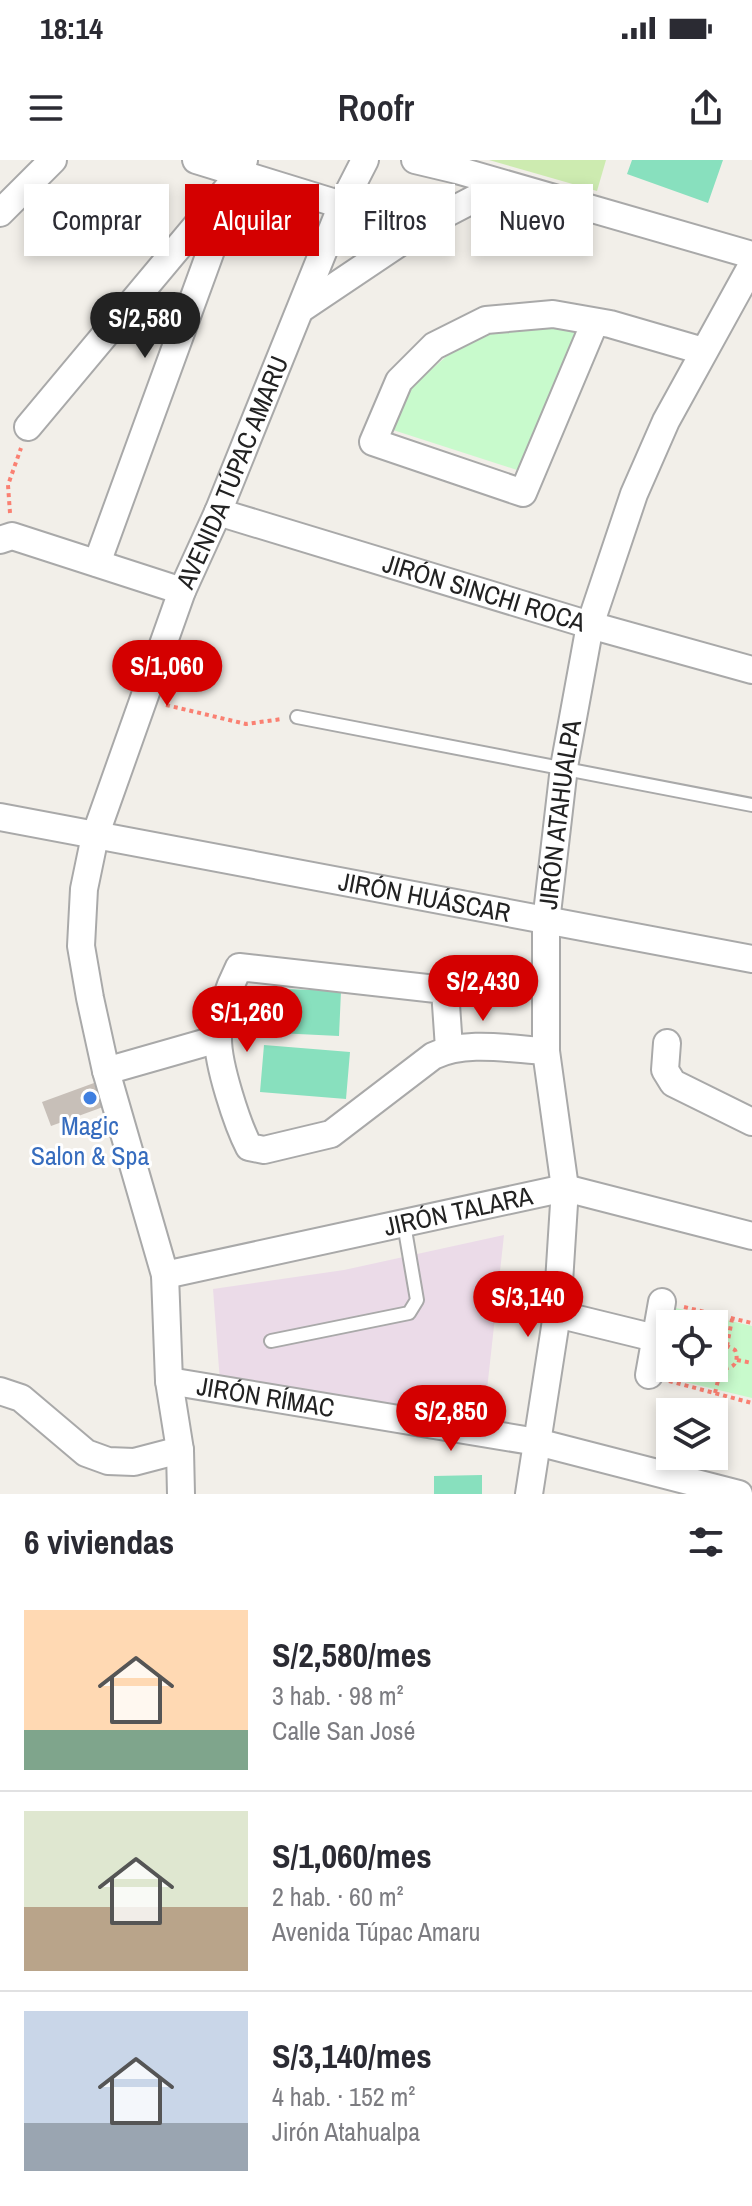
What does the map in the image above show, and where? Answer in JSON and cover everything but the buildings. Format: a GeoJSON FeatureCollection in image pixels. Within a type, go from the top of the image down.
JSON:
{"type":"FeatureCollection","features":[{"type":"Feature","properties":{"kind":"street"},"geometry":{"type":"LineString","coordinates":[[0,213],[53,160]]}},
{"type":"Feature","properties":{"kind":"street"},"geometry":{"type":"LineString","coordinates":[[196,160],[242,167],[335,202]]}},
{"type":"Feature","properties":{"kind":"street","name":"AVENIDA TÚPAC AMARU"},"geometry":{"type":"LineString","coordinates":[[353,184],[365,160]]}},
{"type":"Feature","properties":{"kind":"street"},"geometry":{"type":"LineString","coordinates":[[415,160],[458,165],[503,184]]}},
{"type":"Feature","properties":{"kind":"street"},"geometry":{"type":"LineString","coordinates":[[28,427],[242,167]]}},
{"type":"Feature","properties":{"kind":"street"},"geometry":{"type":"LineString","coordinates":[[97,563],[242,167]]}},
{"type":"Feature","properties":{"kind":"street"},"geometry":{"type":"LineString","coordinates":[[301,309],[432,221],[471,201]]}},
{"type":"Feature","properties":{"kind":"street"},"geometry":{"type":"LineString","coordinates":[[593,210],[752,255]]}},
{"type":"Feature","properties":{"kind":"street","name":"AVENIDA TÚPAC AMARU"},"geometry":{"type":"LineString","coordinates":[[181,1494],[180,1450],[169,1381],[165,1275],[106,1071],[81,946],[84,889],[95,836],[182,591],[218,512],[335,223]]}},
{"type":"Feature","properties":{"kind":"street","name":"JIRÓN ATAHUALPA"},"geometry":{"type":"LineString","coordinates":[[529,1494],[557,1314],[565,1188],[546,1051],[546,922],[564,767],[590,625],[634,494],[666,421],[752,265]]}},
{"type":"Feature","properties":{"kind":"street"},"geometry":{"type":"LineString","coordinates":[[595,322],[523,493],[373,442],[399,381],[434,346],[486,320],[553,314],[595,322],[703,351]]}},
{"type":"Feature","properties":{"kind":"street","name":"JIRÓN SINCHI ROCA"},"geometry":{"type":"LineString","coordinates":[[218,512],[590,625],[752,670]]}},
{"type":"Feature","properties":{"kind":"street"},"geometry":{"type":"LineString","coordinates":[[6,538],[182,591]]}},
{"type":"Feature","properties":{"kind":"street","name":"JIRÓN HUÁSCAR"},"geometry":{"type":"LineString","coordinates":[[0,817],[752,959]]}},
{"type":"Feature","properties":{"kind":"street"},"geometry":{"type":"LineString","coordinates":[[449,1048],[445,990],[239,967],[231,982],[218,1039],[240,1128],[249,1147],[264,1150],[331,1134],[433,1056],[449,1048],[546,1051]]}},
{"type":"Feature","properties":{"kind":"street"},"geometry":{"type":"LineString","coordinates":[[106,1071],[218,1039]]}},
{"type":"Feature","properties":{"kind":"street"},"geometry":{"type":"LineString","coordinates":[[667,1043],[665,1070],[673,1083],[752,1122]]}},
{"type":"Feature","properties":{"kind":"street","name":"JIRÓN TALARA"},"geometry":{"type":"LineString","coordinates":[[165,1275],[565,1188],[752,1236]]}},
{"type":"Feature","properties":{"kind":"street"},"geometry":{"type":"LineString","coordinates":[[649,1375],[662,1302]]}},
{"type":"Feature","properties":{"kind":"street"},"geometry":{"type":"LineString","coordinates":[[557,1314],[655,1338]]}},
{"type":"Feature","properties":{"kind":"street","name":"JIRÓN RÍMAC"},"geometry":{"type":"LineString","coordinates":[[169,1381],[537,1442],[739,1494]]}},
{"type":"Feature","properties":{"kind":"street"},"geometry":{"type":"LineString","coordinates":[[0,1391],[21,1398],[86,1453],[108,1461],[134,1462],[180,1450]]}},
{"type":"Feature","properties":{"kind":"lane"},"geometry":{"type":"LineString","coordinates":[[297,717],[752,805]]}},
{"type":"Feature","properties":{"kind":"lane"},"geometry":{"type":"LineString","coordinates":[[271,1341],[409,1313],[417,1300],[404,1224]]}},
{"type":"Feature","properties":{"kind":"path"},"geometry":{"type":"LineString","coordinates":[[6,538],[8,485],[28,427]]}},
{"type":"Feature","properties":{"kind":"path"},"geometry":{"type":"LineString","coordinates":[[0,485],[8,485]]}},
{"type":"Feature","properties":{"kind":"path"},"geometry":{"type":"LineString","coordinates":[[144,700],[246,724],[297,717]]}},
{"type":"Feature","properties":{"kind":"path"},"geometry":{"type":"LineString","coordinates":[[662,1302],[752,1323]]}},
{"type":"Feature","properties":{"kind":"path"},"geometry":{"type":"LineString","coordinates":[[728,1341],[732,1319]]}},
{"type":"Feature","properties":{"kind":"path"},"geometry":{"type":"LineString","coordinates":[[728,1346],[735,1350],[737,1360]]}},
{"type":"Feature","properties":{"kind":"path"},"geometry":{"type":"LineString","coordinates":[[737,1360],[752,1363]]}},
{"type":"Feature","properties":{"kind":"path"},"geometry":{"type":"LineString","coordinates":[[728,1369],[737,1360]]}},
{"type":"Feature","properties":{"kind":"path"},"geometry":{"type":"LineString","coordinates":[[649,1375],[752,1403]]}},
{"type":"Feature","properties":{"kind":"path"},"geometry":{"type":"LineString","coordinates":[[715,1393],[718,1382]]}},
{"type":"Feature","properties":{"kind":"shaded area"},"geometry":{"type":"Polygon","coordinates":[[[504,1235],[484,1417],[220,1382],[213,1289],[344,1270],[504,1235]]]}},
{"type":"Feature","properties":{"kind":"green space"},"geometry":{"type":"Polygon","coordinates":[[[489,160],[606,160],[597,191],[593,190],[593,184],[573,184],[489,160]]]}},
{"type":"Feature","properties":{"kind":"green space"},"geometry":{"type":"Polygon","coordinates":[[[632,160],[723,160],[708,203],[627,174],[632,160]]]}},
{"type":"Feature","properties":{"kind":"green space"},"geometry":{"type":"Polygon","coordinates":[[[555,322],[586,332],[520,471],[390,429],[408,390],[457,347],[492,328],[555,322]]]}},
{"type":"Feature","properties":{"kind":"green space"},"geometry":{"type":"Polygon","coordinates":[[[259,988],[341,991],[339,1036],[257,1032],[259,988]]]}},
{"type":"Feature","properties":{"kind":"green space"},"geometry":{"type":"Polygon","coordinates":[[[264,1045],[350,1052],[346,1099],[260,1092],[264,1045]]]}},
{"type":"Feature","properties":{"kind":"green space"},"geometry":{"type":"Polygon","coordinates":[[[728,1320],[752,1326],[752,1398],[685,1382],[728,1382],[728,1320]]]}},
{"type":"Feature","properties":{"kind":"green space"},"geometry":{"type":"Polygon","coordinates":[[[482,1475],[482,1494],[434,1494],[434,1476],[482,1475]]]}},
{"type":"Feature","properties":{"kind":"place","name":"Magic Salon & Spa"},"geometry":{"type":"Point","coordinates":[90,1098]}}]}
